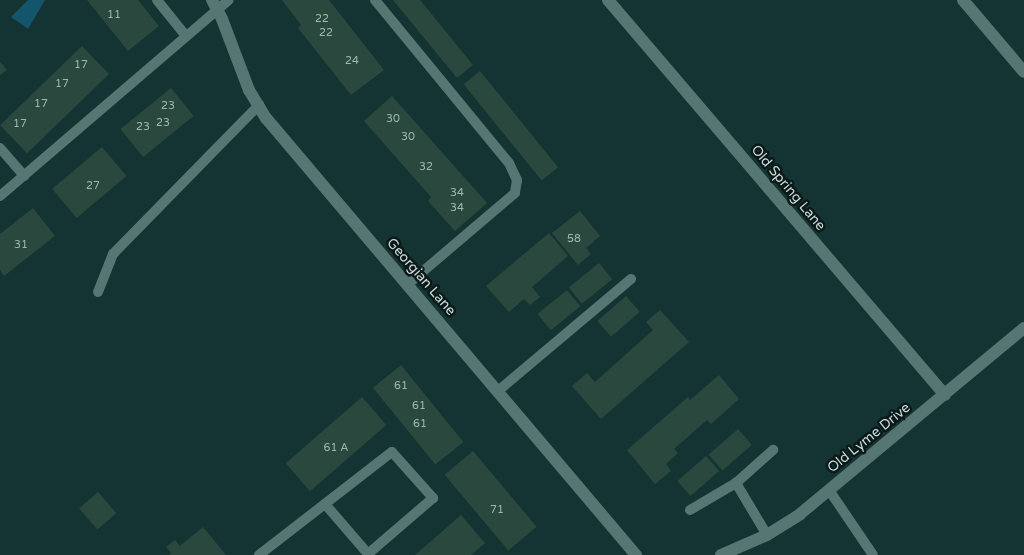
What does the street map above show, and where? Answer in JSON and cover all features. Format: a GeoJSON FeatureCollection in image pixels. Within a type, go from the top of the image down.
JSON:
{"type":"FeatureCollection","features":[{"type":"Feature","properties":{"kind":"street","name":"Old Spring Lane"},"geometry":{"type":"LineString","coordinates":[[608,0],[945,395]]}},
{"type":"Feature","properties":{"kind":"street"},"geometry":{"type":"LineString","coordinates":[[963,0],[1024,72]]}},
{"type":"Feature","properties":{"kind":"street","name":"Georgian Lane"},"geometry":{"type":"LineString","coordinates":[[214,5],[236,60],[266,118],[636,555]]}},
{"type":"Feature","properties":{"kind":"street","name":"Old Lyme Drive"},"geometry":{"type":"LineString","coordinates":[[721,555],[767,535],[800,514],[1024,328]]}},
{"type":"Feature","properties":{"kind":"lane"},"geometry":{"type":"LineString","coordinates":[[157,0],[186,36]]}},
{"type":"Feature","properties":{"kind":"lane"},"geometry":{"type":"LineString","coordinates":[[0,196],[186,36],[214,5],[229,0]]}},
{"type":"Feature","properties":{"kind":"lane"},"geometry":{"type":"LineString","coordinates":[[375,0],[509,163],[517,180],[515,193],[408,284]]}},
{"type":"Feature","properties":{"kind":"lane"},"geometry":{"type":"LineString","coordinates":[[98,292],[113,254],[259,105]]}},
{"type":"Feature","properties":{"kind":"lane"},"geometry":{"type":"LineString","coordinates":[[0,148],[24,176]]}},
{"type":"Feature","properties":{"kind":"lane"},"geometry":{"type":"LineString","coordinates":[[498,390],[631,278]]}},
{"type":"Feature","properties":{"kind":"lane"},"geometry":{"type":"LineString","coordinates":[[690,510],[736,483],[773,450]]}},
{"type":"Feature","properties":{"kind":"lane"},"geometry":{"type":"LineString","coordinates":[[259,555],[392,452],[433,498],[368,554],[325,504]]}},
{"type":"Feature","properties":{"kind":"lane"},"geometry":{"type":"LineString","coordinates":[[736,483],[767,535]]}},
{"type":"Feature","properties":{"kind":"lane"},"geometry":{"type":"LineString","coordinates":[[828,490],[873,555]]}},
{"type":"Feature","properties":{"kind":"water"},"geometry":{"type":"Polygon","coordinates":[[[28,0],[45,0],[28,29],[11,17],[28,0]]]}},
{"type":"Feature","properties":{"kind":"building"},"geometry":{"type":"Polygon","coordinates":[[[87,0],[138,0],[159,26],[128,51],[87,0]]]}},
{"type":"Feature","properties":{"kind":"building"},"geometry":{"type":"Polygon","coordinates":[[[282,0],[329,0],[384,70],[351,95],[298,28],[301,25],[282,0]]]}},
{"type":"Feature","properties":{"kind":"building"},"geometry":{"type":"Polygon","coordinates":[[[393,0],[420,0],[473,65],[457,78],[393,0]]]}},
{"type":"Feature","properties":{"kind":"building"},"geometry":{"type":"Polygon","coordinates":[[[82,46],[109,74],[27,153],[0,125],[82,46]]]}},
{"type":"Feature","properties":{"kind":"building"},"geometry":{"type":"Polygon","coordinates":[[[0,62],[7,70],[0,75],[0,62]]]}},
{"type":"Feature","properties":{"kind":"building"},"geometry":{"type":"Polygon","coordinates":[[[480,71],[558,167],[542,181],[464,84],[480,71]]]}},
{"type":"Feature","properties":{"kind":"building"},"geometry":{"type":"Polygon","coordinates":[[[171,88],[194,116],[143,157],[120,129],[171,88]]]}},
{"type":"Feature","properties":{"kind":"building"},"geometry":{"type":"Polygon","coordinates":[[[392,96],[487,203],[455,231],[428,201],[431,197],[364,121],[392,96]]]}},
{"type":"Feature","properties":{"kind":"building"},"geometry":{"type":"Polygon","coordinates":[[[102,147],[126,176],[77,218],[52,189],[102,147]]]}},
{"type":"Feature","properties":{"kind":"building"},"geometry":{"type":"Polygon","coordinates":[[[33,208],[55,236],[4,276],[0,270],[0,234],[33,208]]]}},
{"type":"Feature","properties":{"kind":"building"},"geometry":{"type":"Polygon","coordinates":[[[580,211],[600,236],[586,248],[591,254],[578,265],[552,233],[580,211]]]}},
{"type":"Feature","properties":{"kind":"building"},"geometry":{"type":"Polygon","coordinates":[[[549,233],[568,256],[532,287],[540,297],[530,305],[524,299],[509,312],[486,286],[549,233]]]}},
{"type":"Feature","properties":{"kind":"building"},"geometry":{"type":"Polygon","coordinates":[[[599,263],[612,279],[582,304],[569,288],[599,263]]]}},
{"type":"Feature","properties":{"kind":"building"},"geometry":{"type":"Polygon","coordinates":[[[567,290],[580,306],[551,330],[537,314],[567,290]]]}},
{"type":"Feature","properties":{"kind":"building"},"geometry":{"type":"Polygon","coordinates":[[[626,296],[640,312],[611,337],[597,321],[626,296]]]}},
{"type":"Feature","properties":{"kind":"building"},"geometry":{"type":"Polygon","coordinates":[[[660,310],[689,342],[601,419],[572,386],[587,373],[595,382],[653,330],[646,322],[660,310]]]}},
{"type":"Feature","properties":{"kind":"building"},"geometry":{"type":"Polygon","coordinates":[[[401,365],[463,442],[435,465],[373,388],[401,365]]]}},
{"type":"Feature","properties":{"kind":"building"},"geometry":{"type":"Polygon","coordinates":[[[719,375],[739,399],[711,424],[707,420],[674,449],[678,453],[666,464],[671,471],[655,484],[627,450],[688,397],[690,400],[719,375]]]}},
{"type":"Feature","properties":{"kind":"building"},"geometry":{"type":"Polygon","coordinates":[[[362,397],[386,425],[310,491],[286,463],[362,397]]]}},
{"type":"Feature","properties":{"kind":"building"},"geometry":{"type":"Polygon","coordinates":[[[738,429],[752,445],[722,470],[709,455],[738,429]]]}},
{"type":"Feature","properties":{"kind":"building"},"geometry":{"type":"Polygon","coordinates":[[[473,451],[537,527],[508,551],[445,475],[473,451]]]}},
{"type":"Feature","properties":{"kind":"building"},"geometry":{"type":"Polygon","coordinates":[[[706,456],[719,471],[690,496],[677,481],[706,456]]]}},
{"type":"Feature","properties":{"kind":"building"},"geometry":{"type":"Polygon","coordinates":[[[98,492],[116,513],[98,530],[79,508],[98,492]]]}},
{"type":"Feature","properties":{"kind":"building"},"geometry":{"type":"Polygon","coordinates":[[[461,515],[485,543],[471,555],[415,555],[461,515]]]}},
{"type":"Feature","properties":{"kind":"building"},"geometry":{"type":"Polygon","coordinates":[[[203,527],[226,555],[169,555],[171,553],[166,547],[175,540],[180,546],[203,527]]]}}]}
